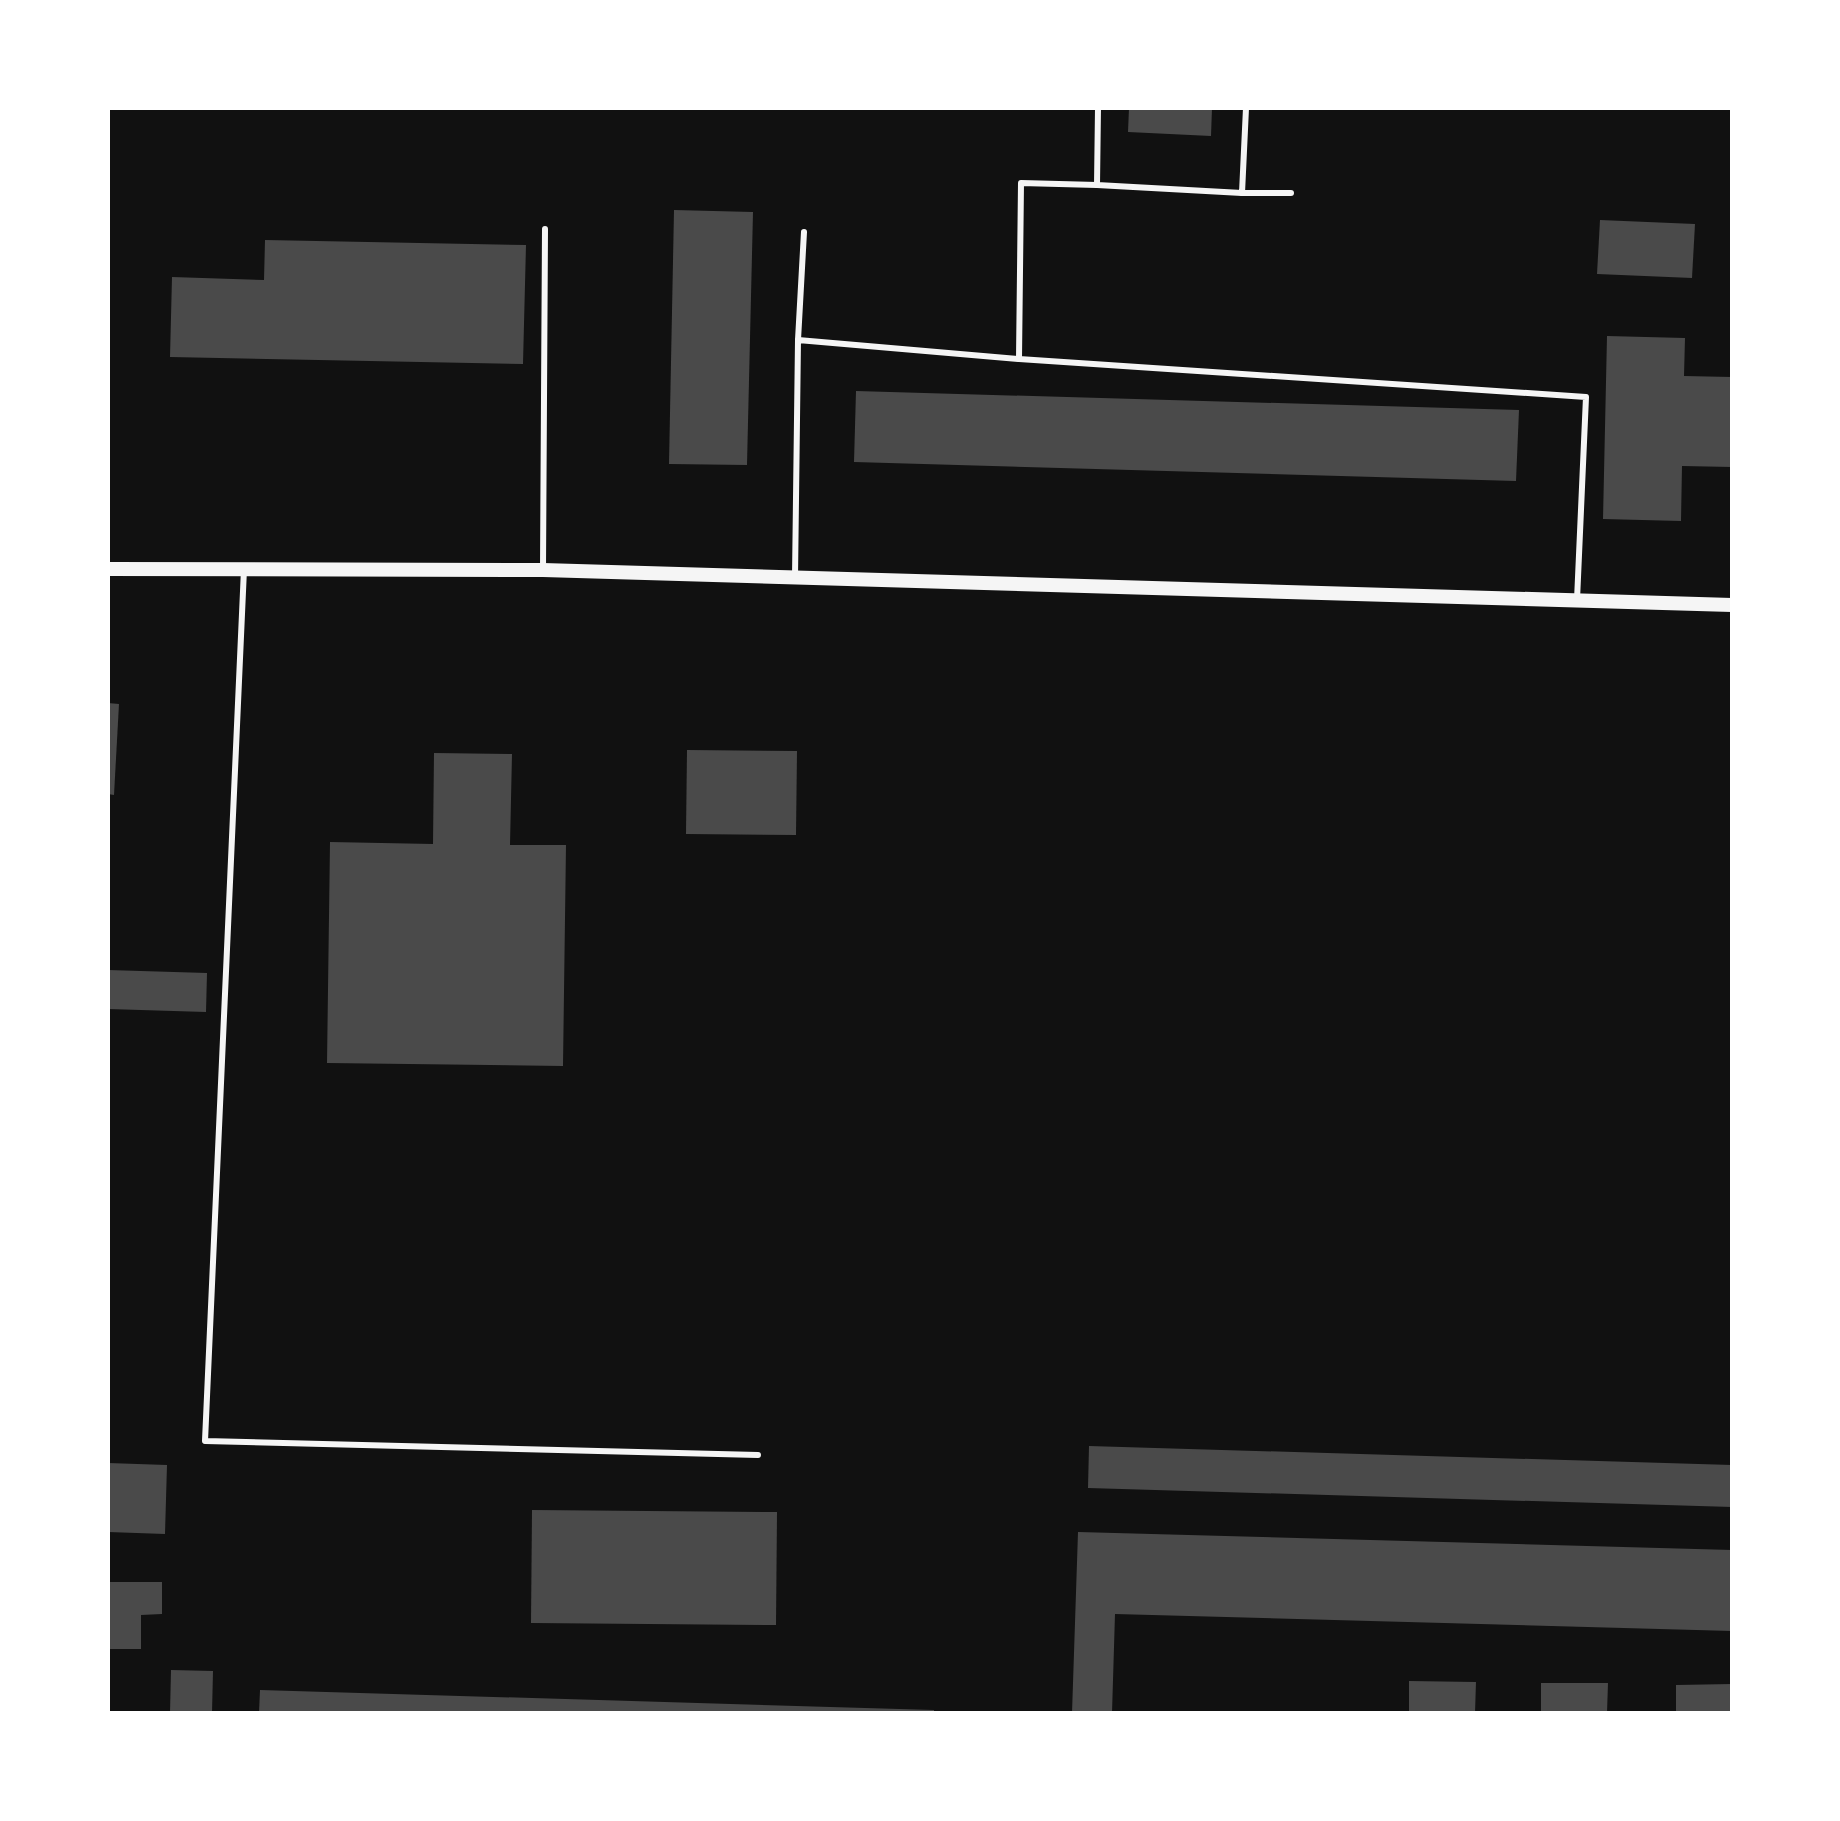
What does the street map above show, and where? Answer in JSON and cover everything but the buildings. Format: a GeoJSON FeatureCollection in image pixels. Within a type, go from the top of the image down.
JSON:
{"type":"FeatureCollection","features":[{"type":"Feature","properties":{"kind":"street"},"geometry":{"type":"LineString","coordinates":[[108,569],[543,570],[1732,605]]}},
{"type":"Feature","properties":{"kind":"lane"},"geometry":{"type":"LineString","coordinates":[[1097,185],[1098,108]]}},
{"type":"Feature","properties":{"kind":"lane"},"geometry":{"type":"LineString","coordinates":[[1242,193],[1246,108]]}},
{"type":"Feature","properties":{"kind":"lane"},"geometry":{"type":"LineString","coordinates":[[1019,359],[1021,183],[1291,193]]}},
{"type":"Feature","properties":{"kind":"lane"},"geometry":{"type":"LineString","coordinates":[[543,570],[545,229]]}},
{"type":"Feature","properties":{"kind":"lane"},"geometry":{"type":"LineString","coordinates":[[795,578],[798,340],[804,232]]}},
{"type":"Feature","properties":{"kind":"lane"},"geometry":{"type":"LineString","coordinates":[[798,340],[1019,359],[1586,397],[1577,601]]}},
{"type":"Feature","properties":{"kind":"lane"},"geometry":{"type":"LineString","coordinates":[[244,569],[205,1441],[758,1455]]}}]}
